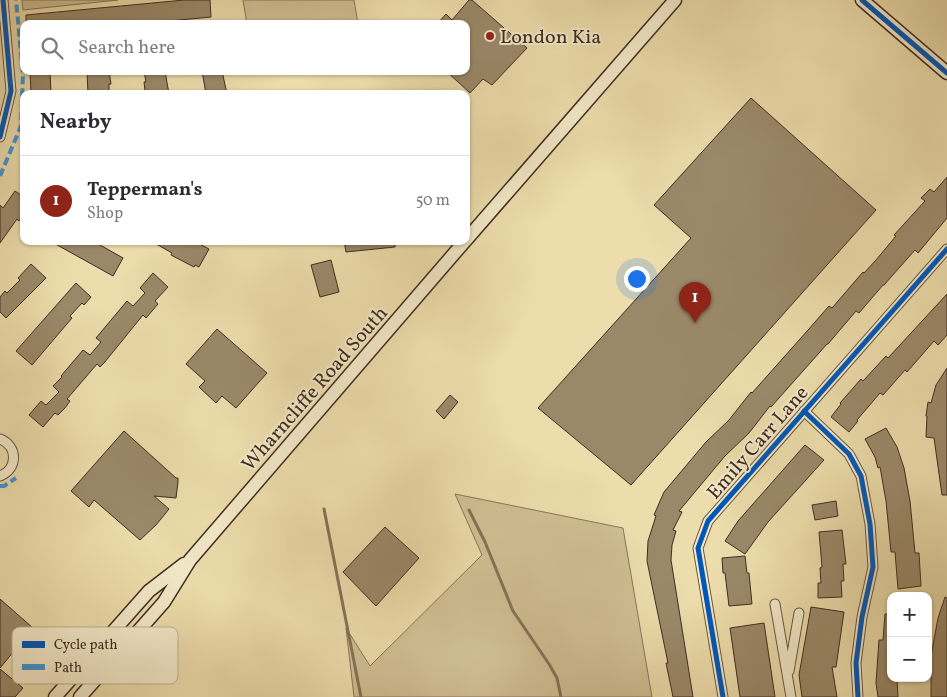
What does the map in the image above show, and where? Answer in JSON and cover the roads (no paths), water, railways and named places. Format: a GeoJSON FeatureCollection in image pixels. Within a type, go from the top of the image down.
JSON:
{"type":"FeatureCollection","features":[{"type":"Feature","properties":{"kind":"main road","name":"Wharncliffe Road South"},"geometry":{"type":"LineString","coordinates":[[470,236],[675,0]]}},
{"type":"Feature","properties":{"kind":"main road"},"geometry":{"type":"LineString","coordinates":[[862,0],[947,73]]}},
{"type":"Feature","properties":{"kind":"main road","name":"Wharncliffe Road South"},"geometry":{"type":"LineString","coordinates":[[142,627],[164,602],[190,560],[463,245]]}},
{"type":"Feature","properties":{"kind":"main road","name":"Wharncliffe Road South"},"geometry":{"type":"LineString","coordinates":[[116,627],[148,591],[190,560]]}},
{"type":"Feature","properties":{"kind":"main road","name":"Wharncliffe Road South"},"geometry":{"type":"LineString","coordinates":[[55,697],[66,684]]}},
{"type":"Feature","properties":{"kind":"main road","name":"Wharncliffe Road South"},"geometry":{"type":"LineString","coordinates":[[80,697],[91,684]]}},
{"type":"Feature","properties":{"kind":"street"},"geometry":{"type":"LineString","coordinates":[[0,137],[11,91],[3,0]]}},
{"type":"Feature","properties":{"kind":"street","name":"Emily Carr Lane"},"geometry":{"type":"LineString","coordinates":[[723,697],[698,548],[708,521],[947,248]]}},
{"type":"Feature","properties":{"kind":"street"},"geometry":{"type":"LineString","coordinates":[[804,411],[849,454],[860,476],[870,524],[874,567],[862,617],[856,663],[858,697]]}},
{"type":"Feature","properties":{"kind":"street"},"geometry":{"type":"LineString","coordinates":[[0,439],[9,444],[13,450],[14,457],[13,465],[9,471],[0,476]]}},
{"type":"Feature","properties":{"kind":"street"},"geometry":{"type":"LineString","coordinates":[[775,604],[791,697]]}},
{"type":"Feature","properties":{"kind":"street"},"geometry":{"type":"LineString","coordinates":[[788,678],[799,613]]}},
{"type":"Feature","properties":{"kind":"waterway"},"geometry":{"type":"LineString","coordinates":[[324,509],[361,697]]}},
{"type":"Feature","properties":{"kind":"waterway"},"geometry":{"type":"LineString","coordinates":[[469,510],[485,542],[513,611],[557,678],[561,697]]}},
{"type":"Feature","properties":{"kind":"place","name":"London Kia"},"geometry":{"type":"Point","coordinates":[490,36]}},
{"type":"Feature","properties":{"kind":"place","name":"Tepperman's"},"geometry":{"type":"Point","coordinates":[695,323]}}]}
